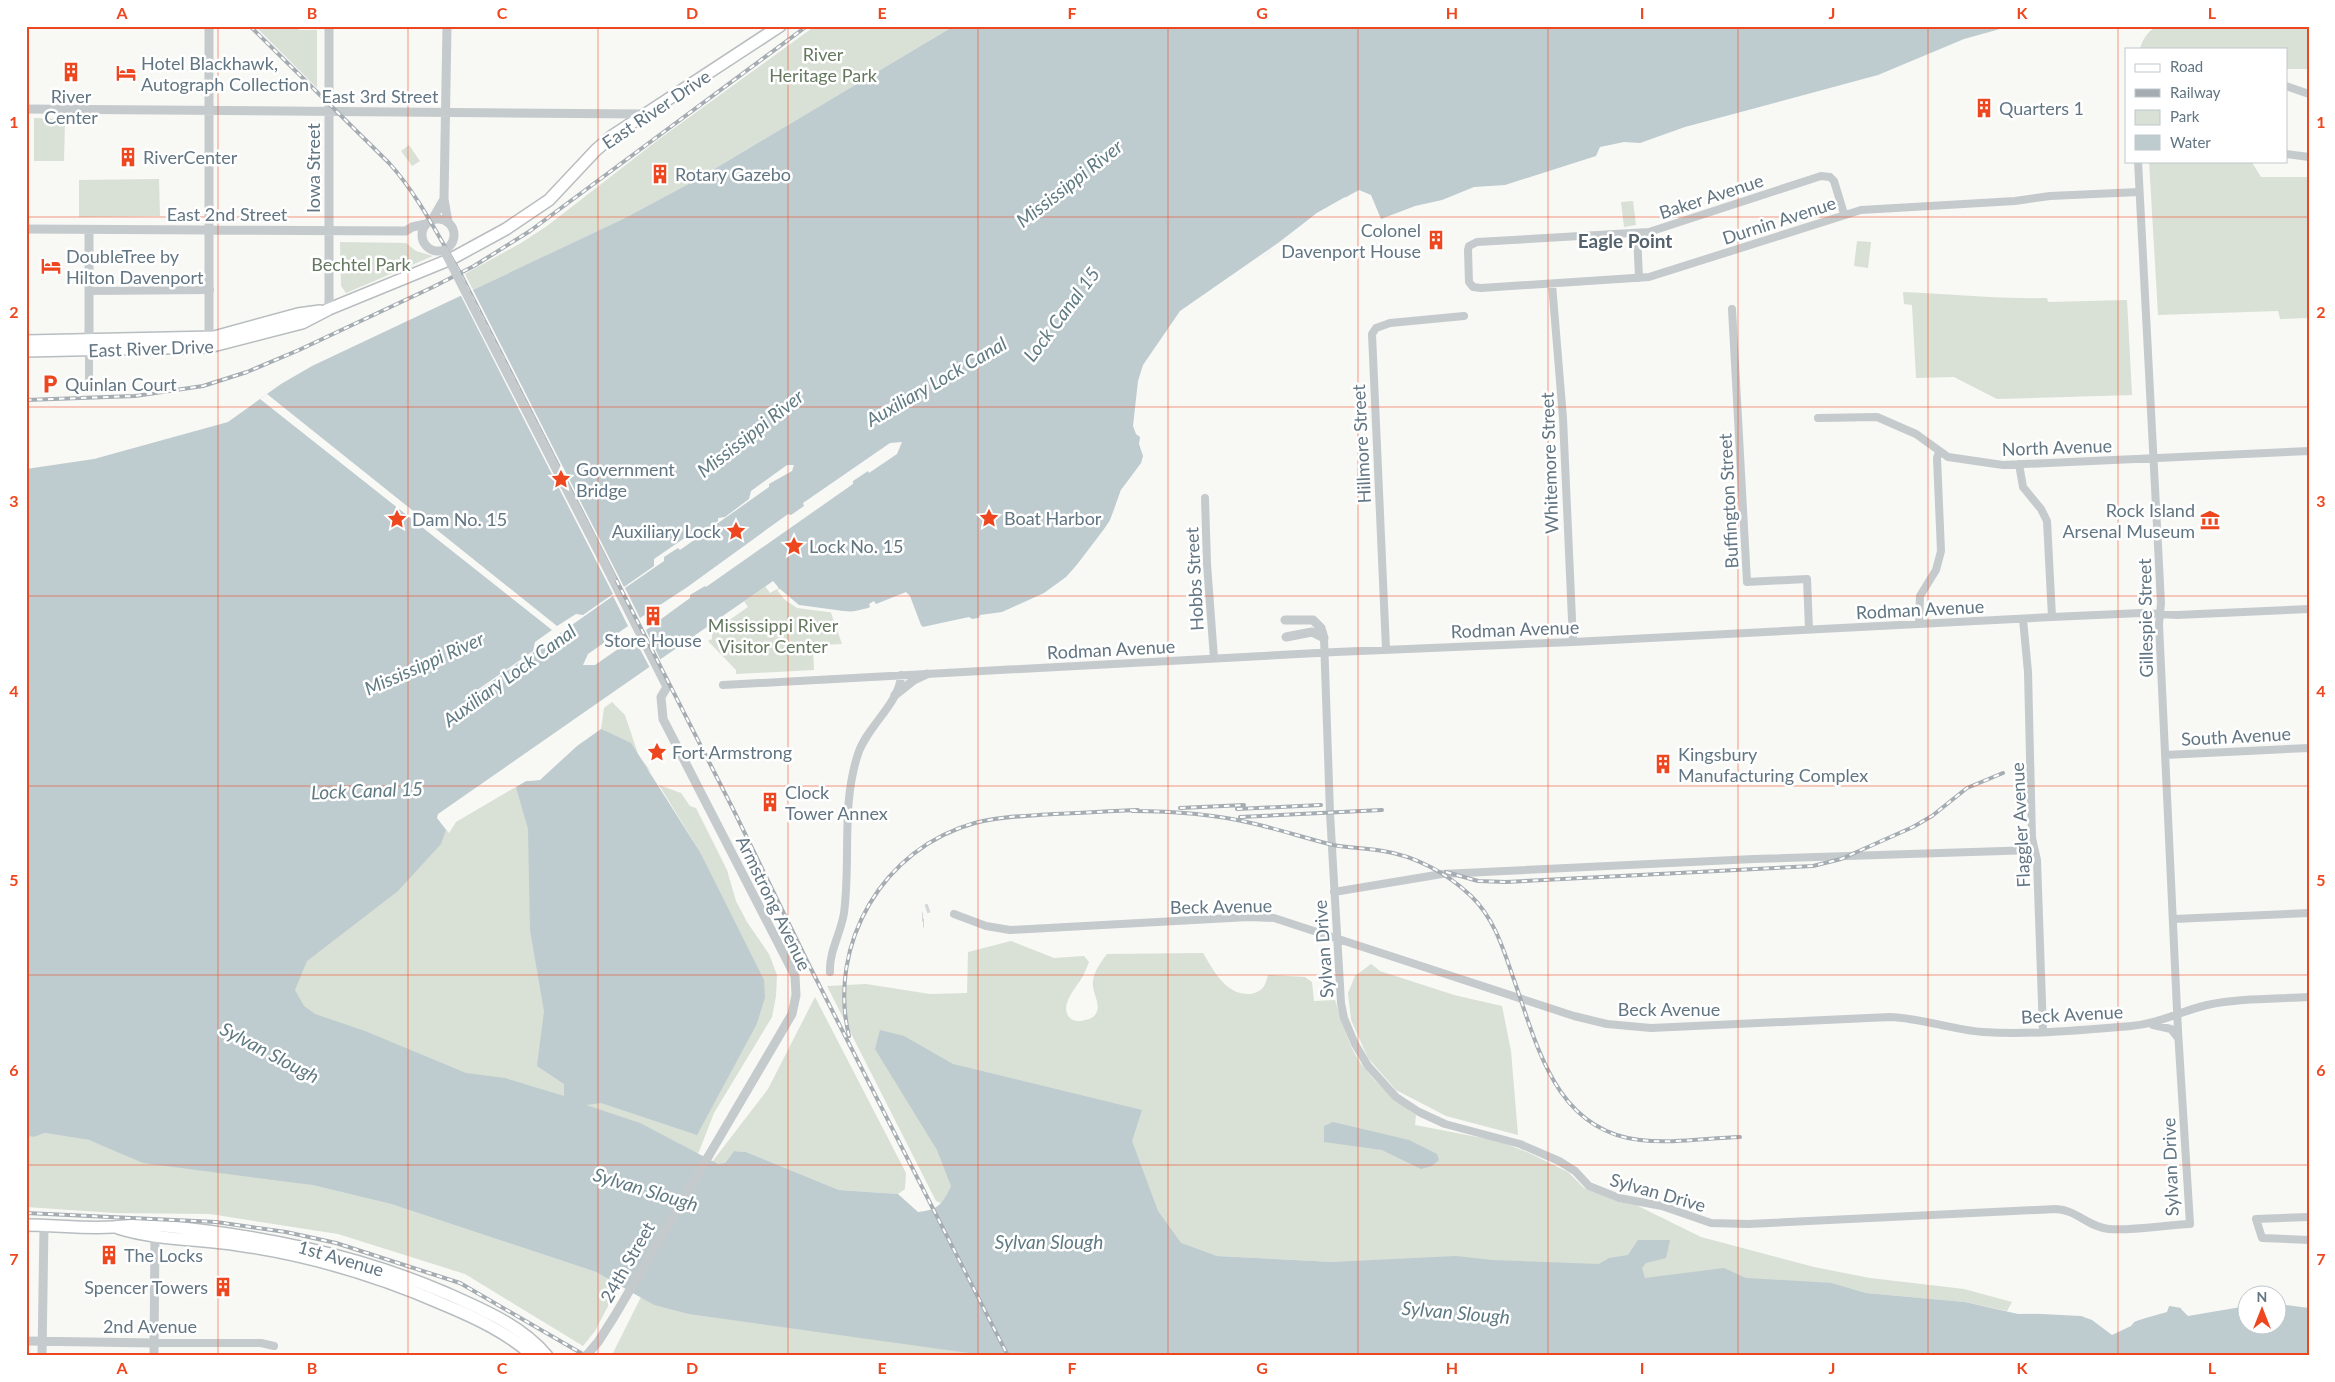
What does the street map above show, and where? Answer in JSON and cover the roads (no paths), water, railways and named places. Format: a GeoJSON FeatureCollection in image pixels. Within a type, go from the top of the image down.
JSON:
{"type":"FeatureCollection","features":[{"type":"Feature","properties":{"kind":"main road","name":"East River Drive"},"geometry":{"type":"LineString","coordinates":[[26,351],[89,345],[209,342],[298,314],[329,309],[451,258],[530,215],[562,188],[596,150],[644,114],[780,26]]}},
{"type":"Feature","properties":{"kind":"main road","name":"East River Drive"},"geometry":{"type":"LineString","coordinates":[[26,341],[89,345]]}},
{"type":"Feature","properties":{"kind":"main road","name":"1st Avenue"},"geometry":{"type":"LineString","coordinates":[[26,1224],[114,1227],[131,1224],[313,1260],[358,1272],[425,1296],[479,1320],[514,1340],[533,1356]]}},
{"type":"Feature","properties":{"kind":"main road","name":"1st Avenue"},"geometry":{"type":"LineString","coordinates":[[155,1230],[229,1233],[277,1241],[369,1264],[436,1289],[500,1318],[519,1330],[547,1356]]}},
{"type":"Feature","properties":{"kind":"street"},"geometry":{"type":"LineString","coordinates":[[209,26],[209,342]]}},
{"type":"Feature","properties":{"kind":"street","name":"Iowa Street"},"geometry":{"type":"LineString","coordinates":[[329,26],[329,309]]}},
{"type":"Feature","properties":{"kind":"street"},"geometry":{"type":"LineString","coordinates":[[444,199],[422,231],[422,239],[429,249],[437,251],[444,250],[452,244],[455,237],[454,230],[448,222],[444,199],[447,26]]}},
{"type":"Feature","properties":{"kind":"street"},"geometry":{"type":"LineString","coordinates":[[2288,87],[2309,94]]}},
{"type":"Feature","properties":{"kind":"street","name":"East 3rd Street"},"geometry":{"type":"LineString","coordinates":[[26,109],[644,114]]}},
{"type":"Feature","properties":{"kind":"street"},"geometry":{"type":"LineString","coordinates":[[2288,154],[2309,157]]}},
{"type":"Feature","properties":{"kind":"street","name":"Gillespie Street"},"geometry":{"type":"LineString","coordinates":[[2138,162],[2161,603],[2165,755],[2178,1014]]}},
{"type":"Feature","properties":{"kind":"street","name":"Baker Avenue"},"geometry":{"type":"LineString","coordinates":[[1469,246],[1477,242],[1637,234],[1824,175],[1834,181],[1844,214]]}},
{"type":"Feature","properties":{"kind":"street","name":"Durnin Avenue"},"geometry":{"type":"LineString","coordinates":[[1469,246],[1467,259],[1469,282],[1473,287],[1639,278],[1671,271],[1844,214],[1876,208],[2139,192]]}},
{"type":"Feature","properties":{"kind":"street"},"geometry":{"type":"LineString","coordinates":[[429,222],[440,219],[448,222]]}},
{"type":"Feature","properties":{"kind":"street","name":"East 2nd Street"},"geometry":{"type":"LineString","coordinates":[[26,229],[406,231],[412,227],[429,222]]}},
{"type":"Feature","properties":{"kind":"street"},"geometry":{"type":"LineString","coordinates":[[89,230],[89,380]]}},
{"type":"Feature","properties":{"kind":"street"},"geometry":{"type":"LineString","coordinates":[[406,231],[412,236],[422,239]]}},
{"type":"Feature","properties":{"kind":"street"},"geometry":{"type":"LineString","coordinates":[[1637,234],[1639,278]]}},
{"type":"Feature","properties":{"kind":"street","name":"Armstrong Avenue"},"geometry":{"type":"LineString","coordinates":[[444,250],[667,687],[661,697],[663,719],[780,944],[795,978],[796,995],[792,1014],[708,1156]]}},
{"type":"Feature","properties":{"kind":"street","name":"Whitemore Street"},"geometry":{"type":"LineString","coordinates":[[1552,284],[1563,418],[1573,642]]}},
{"type":"Feature","properties":{"kind":"street"},"geometry":{"type":"LineString","coordinates":[[89,292],[210,290]]}},
{"type":"Feature","properties":{"kind":"street","name":"Buffington Street"},"geometry":{"type":"LineString","coordinates":[[1732,309],[1747,582],[1807,579],[1809,629]]}},
{"type":"Feature","properties":{"kind":"street","name":"Hillmore Street"},"geometry":{"type":"LineString","coordinates":[[1386,649],[1372,334],[1376,328],[1390,323],[1464,316]]}},
{"type":"Feature","properties":{"kind":"street","name":"North Avenue"},"geometry":{"type":"LineString","coordinates":[[1818,418],[1877,417],[1916,434],[1948,457],[1968,461],[2019,464],[2309,451]]}},
{"type":"Feature","properties":{"kind":"street"},"geometry":{"type":"LineString","coordinates":[[1920,624],[1920,596],[1941,558],[1937,458],[1939,452]]}},
{"type":"Feature","properties":{"kind":"street"},"geometry":{"type":"LineString","coordinates":[[2019,464],[2023,487],[2041,508],[2047,521],[2052,617]]}},
{"type":"Feature","properties":{"kind":"street","name":"Hobbs Street"},"geometry":{"type":"LineString","coordinates":[[1205,498],[1207,564],[1214,658]]}},
{"type":"Feature","properties":{"kind":"street","name":"Rodman Avenue"},"geometry":{"type":"LineString","coordinates":[[724,685],[1214,658],[1323,654],[1386,649],[1573,642],[2140,612],[2177,615],[2309,609]]}},
{"type":"Feature","properties":{"kind":"street","name":"Flaggler Avenue"},"geometry":{"type":"LineString","coordinates":[[2023,619],[2028,672],[2032,838],[2043,1031]]}},
{"type":"Feature","properties":{"kind":"street"},"geometry":{"type":"LineString","coordinates":[[1285,620],[1313,620],[1321,628],[1324,638]]}},
{"type":"Feature","properties":{"kind":"street"},"geometry":{"type":"LineString","coordinates":[[1286,637],[1312,632],[1324,638]]}},
{"type":"Feature","properties":{"kind":"street","name":"Sylvan Drive"},"geometry":{"type":"LineString","coordinates":[[1324,638],[1323,654],[1334,892],[1341,1003],[1344,1018],[1355,1044],[1377,1078],[1407,1106],[1445,1124],[1508,1140],[1559,1160],[1575,1171],[1589,1186],[1619,1198],[1662,1206],[1711,1223],[1748,1224],[2067,1209],[2094,1225],[2109,1229],[2190,1224],[2178,1014]]}},
{"type":"Feature","properties":{"kind":"street"},"geometry":{"type":"LineString","coordinates":[[895,696],[914,680],[927,674]]}},
{"type":"Feature","properties":{"kind":"street"},"geometry":{"type":"LineString","coordinates":[[830,972],[832,953],[844,912],[849,799],[853,769],[862,743],[900,687],[901,675]]}},
{"type":"Feature","properties":{"kind":"street","name":"South Avenue"},"geometry":{"type":"LineString","coordinates":[[2165,755],[2309,748]]}},
{"type":"Feature","properties":{"kind":"street"},"geometry":{"type":"LineString","coordinates":[[1334,892],[1407,878],[1451,874],[1878,854],[2034,850]]}},
{"type":"Feature","properties":{"kind":"street"},"geometry":{"type":"LineString","coordinates":[[2174,919],[2309,912]]}},
{"type":"Feature","properties":{"kind":"street","name":"Beck Avenue"},"geometry":{"type":"LineString","coordinates":[[954,914],[986,926],[1021,930],[1263,917],[1284,920],[1574,1016],[1607,1024],[1651,1028],[1890,1017],[1917,1019],[1982,1032],[2043,1031],[2143,1025],[2218,1003],[2309,997]]}},
{"type":"Feature","properties":{"kind":"street"},"geometry":{"type":"LineString","coordinates":[[2143,1025],[2167,1026],[2174,1031],[2178,1039]]}},
{"type":"Feature","properties":{"kind":"street","name":"24th Street"},"geometry":{"type":"LineString","coordinates":[[586,1356],[598,1342],[614,1317],[708,1156]]}},
{"type":"Feature","properties":{"kind":"street"},"geometry":{"type":"LineString","coordinates":[[2309,1217],[2256,1219],[2262,1238],[2309,1240]]}},
{"type":"Feature","properties":{"kind":"street"},"geometry":{"type":"LineString","coordinates":[[42,1356],[44,1225]]}},
{"type":"Feature","properties":{"kind":"street"},"geometry":{"type":"LineString","coordinates":[[154,1356],[155,1230]]}},
{"type":"Feature","properties":{"kind":"street","name":"2nd Avenue"},"geometry":{"type":"LineString","coordinates":[[26,1341],[261,1343],[274,1346]]}},
{"type":"Feature","properties":{"kind":"water"},"geometry":{"type":"Polygon","coordinates":[[[954,26],[2061,26],[2000,29],[1964,39],[1878,75],[1685,127],[1640,143],[1624,142],[1600,147],[1596,156],[1505,185],[1474,187],[1442,200],[1415,206],[1381,219],[1371,195],[1359,190],[1317,213],[1267,254],[1182,311],[1142,372],[1135,427],[1145,453],[1143,463],[1121,490],[1111,520],[1066,579],[1042,597],[1005,613],[972,619],[969,617],[918,628],[908,596],[894,598],[864,610],[845,612],[823,611],[793,604],[773,581],[438,814],[437,818],[446,830],[441,844],[398,891],[307,961],[295,990],[304,1006],[315,1014],[365,1031],[466,1073],[505,1078],[564,1096],[564,1084],[537,1066],[544,1011],[530,930],[528,829],[516,787],[526,781],[540,780],[554,760],[592,729],[601,729],[631,743],[700,852],[764,980],[765,998],[757,1024],[697,1135],[601,1103],[586,1105],[640,1123],[718,1164],[725,1163],[734,1151],[746,1152],[839,1190],[898,1194],[918,1212],[939,1205],[951,1186],[937,1150],[875,1049],[880,1030],[904,1036],[953,1064],[1142,1110],[1132,1141],[1158,1211],[1181,1243],[1217,1256],[1333,1262],[1456,1256],[1492,1260],[1599,1264],[1609,1258],[1628,1255],[1638,1240],[1670,1240],[1666,1258],[1646,1263],[1642,1268],[1645,1278],[1724,1268],[1746,1278],[1832,1283],[1866,1293],[1965,1302],[2018,1314],[2066,1313],[2089,1316],[2113,1331],[2170,1306],[2181,1308],[2189,1314],[2238,1306],[2238,1334],[2288,1334],[2288,1305],[2309,1308],[2309,1356],[990,1356],[689,1314],[654,1305],[596,1272],[391,1204],[312,1185],[143,1163],[89,1140],[45,1133],[34,1137],[26,1136],[26,469],[94,459],[228,422],[281,384],[312,366],[625,218],[694,181],[954,26]]]}},
{"type":"Feature","properties":{"kind":"water"},"geometry":{"type":"Polygon","coordinates":[[[1333,1122],[1409,1140],[1437,1154],[1439,1160],[1432,1166],[1421,1169],[1382,1150],[1324,1142],[1324,1126],[1333,1122]]]}},
{"type":"Feature","properties":{"kind":"railway"},"geometry":{"type":"LineString","coordinates":[[250,26],[389,163],[418,201],[459,271],[733,809],[809,965],[1008,1356]]}},
{"type":"Feature","properties":{"kind":"railway"},"geometry":{"type":"LineString","coordinates":[[26,400],[135,396],[203,386],[247,372],[299,350],[433,287],[474,266],[530,231],[807,26]]}},
{"type":"Feature","properties":{"kind":"railway"},"geometry":{"type":"LineString","coordinates":[[1446,872],[1478,881],[1506,882],[1813,866],[1841,859],[1913,827],[1932,816],[1967,788],[2003,773]]}},
{"type":"Feature","properties":{"kind":"railway"},"geometry":{"type":"LineString","coordinates":[[1180,808],[1244,805]]}},
{"type":"Feature","properties":{"kind":"railway"},"geometry":{"type":"LineString","coordinates":[[1237,809],[1321,805]]}},
{"type":"Feature","properties":{"kind":"railway"},"geometry":{"type":"LineString","coordinates":[[849,1036],[844,1001],[846,967],[855,935],[869,904],[889,877],[913,854],[942,836],[985,821],[1024,816],[1138,810]]}},
{"type":"Feature","properties":{"kind":"railway"},"geometry":{"type":"LineString","coordinates":[[1240,817],[1382,810]]}},
{"type":"Feature","properties":{"kind":"railway"},"geometry":{"type":"LineString","coordinates":[[1132,811],[1222,817],[1333,845],[1395,853],[1419,861],[1452,880],[1471,896],[1486,914],[1501,944],[1531,1029],[1553,1080],[1568,1102],[1587,1120],[1611,1133],[1640,1140],[1677,1141],[1740,1137]]}},
{"type":"Feature","properties":{"kind":"railway"},"geometry":{"type":"LineString","coordinates":[[26,1213],[216,1222],[286,1232],[336,1243],[460,1283],[586,1356]]}},
{"type":"Feature","properties":{"kind":"place","name":"River Center"},"geometry":{"type":"Point","coordinates":[71,72]}},
{"type":"Feature","properties":{"kind":"place","name":"Hotel Blackhawk, Autograph Collection"},"geometry":{"type":"Point","coordinates":[126,73]}},
{"type":"Feature","properties":{"kind":"place","name":"Quarters 1"},"geometry":{"type":"Point","coordinates":[1984,108]}},
{"type":"Feature","properties":{"kind":"place","name":"RiverCenter"},"geometry":{"type":"Point","coordinates":[128,157]}},
{"type":"Feature","properties":{"kind":"place","name":"Rotary Gazebo"},"geometry":{"type":"Point","coordinates":[660,174]}},
{"type":"Feature","properties":{"kind":"place","name":"Colonel Davenport House"},"geometry":{"type":"Point","coordinates":[1436,240]}},
{"type":"Feature","properties":{"kind":"place","name":"DoubleTree by Hilton Davenport"},"geometry":{"type":"Point","coordinates":[51,266]}},
{"type":"Feature","properties":{"kind":"place","name":"Quinlan Court"},"geometry":{"type":"Point","coordinates":[50,384]}},
{"type":"Feature","properties":{"kind":"place","name":"Government Bridge"},"geometry":{"type":"Point","coordinates":[561,479]}},
{"type":"Feature","properties":{"kind":"place","name":"Boat Harbor"},"geometry":{"type":"Point","coordinates":[989,518]}},
{"type":"Feature","properties":{"kind":"place","name":"Dam No. 15"},"geometry":{"type":"Point","coordinates":[397,519]}},
{"type":"Feature","properties":{"kind":"place","name":"Rock Island Arsenal Museum"},"geometry":{"type":"Point","coordinates":[2210,520]}},
{"type":"Feature","properties":{"kind":"place","name":"Auxiliary Lock"},"geometry":{"type":"Point","coordinates":[736,531]}},
{"type":"Feature","properties":{"kind":"place","name":"Lock No. 15"},"geometry":{"type":"Point","coordinates":[794,546]}},
{"type":"Feature","properties":{"kind":"place","name":"Store House"},"geometry":{"type":"Point","coordinates":[653,616]}},
{"type":"Feature","properties":{"kind":"place","name":"Fort Armstrong"},"geometry":{"type":"Point","coordinates":[657,752]}},
{"type":"Feature","properties":{"kind":"place","name":"Kingsbury Manufacturing Complex"},"geometry":{"type":"Point","coordinates":[1663,764]}},
{"type":"Feature","properties":{"kind":"place","name":"Clock Tower Annex"},"geometry":{"type":"Point","coordinates":[770,802]}},
{"type":"Feature","properties":{"kind":"place","name":"The Locks"},"geometry":{"type":"Point","coordinates":[109,1255]}},
{"type":"Feature","properties":{"kind":"place","name":"Spencer Towers"},"geometry":{"type":"Point","coordinates":[223,1287]}},
{"type":"Feature","properties":{"kind":"district","name":"Eagle Point"},"geometry":{"type":"Point","coordinates":[1625,240]}},
{"type":"Feature","properties":{"kind":"park label","name":"River Heritage Park"},"geometry":{"type":"Point","coordinates":[823,64]}},
{"type":"Feature","properties":{"kind":"park label","name":"Bechtel Park"},"geometry":{"type":"Point","coordinates":[361,264]}},
{"type":"Feature","properties":{"kind":"park label","name":"Mississippi River Visitor Center"},"geometry":{"type":"Point","coordinates":[773,635]}},
{"type":"Feature","properties":{"kind":"water label","name":"Mississippi River"},"geometry":{"type":"Point","coordinates":[1069,183]}},
{"type":"Feature","properties":{"kind":"water label","name":"Lock Canal 15"},"geometry":{"type":"Point","coordinates":[1061,314]}},
{"type":"Feature","properties":{"kind":"water label","name":"Auxiliary Lock Canal"},"geometry":{"type":"Point","coordinates":[936,381]}},
{"type":"Feature","properties":{"kind":"water label","name":"Mississippi River"},"geometry":{"type":"Point","coordinates":[750,433]}},
{"type":"Feature","properties":{"kind":"water label","name":"Mississippi River"},"geometry":{"type":"Point","coordinates":[424,663]}},
{"type":"Feature","properties":{"kind":"water label","name":"Auxiliary Lock Canal"},"geometry":{"type":"Point","coordinates":[509,675]}},
{"type":"Feature","properties":{"kind":"water label","name":"Lock Canal 15"},"geometry":{"type":"Point","coordinates":[367,790]}},
{"type":"Feature","properties":{"kind":"water label","name":"Sylvan Slough"},"geometry":{"type":"Point","coordinates":[270,1052]}},
{"type":"Feature","properties":{"kind":"water label","name":"Sylvan Slough"},"geometry":{"type":"Point","coordinates":[646,1189]}},
{"type":"Feature","properties":{"kind":"water label","name":"Sylvan Slough"},"geometry":{"type":"Point","coordinates":[1049,1241]}},
{"type":"Feature","properties":{"kind":"water label","name":"Sylvan Slough"},"geometry":{"type":"Point","coordinates":[1456,1312]}}]}
